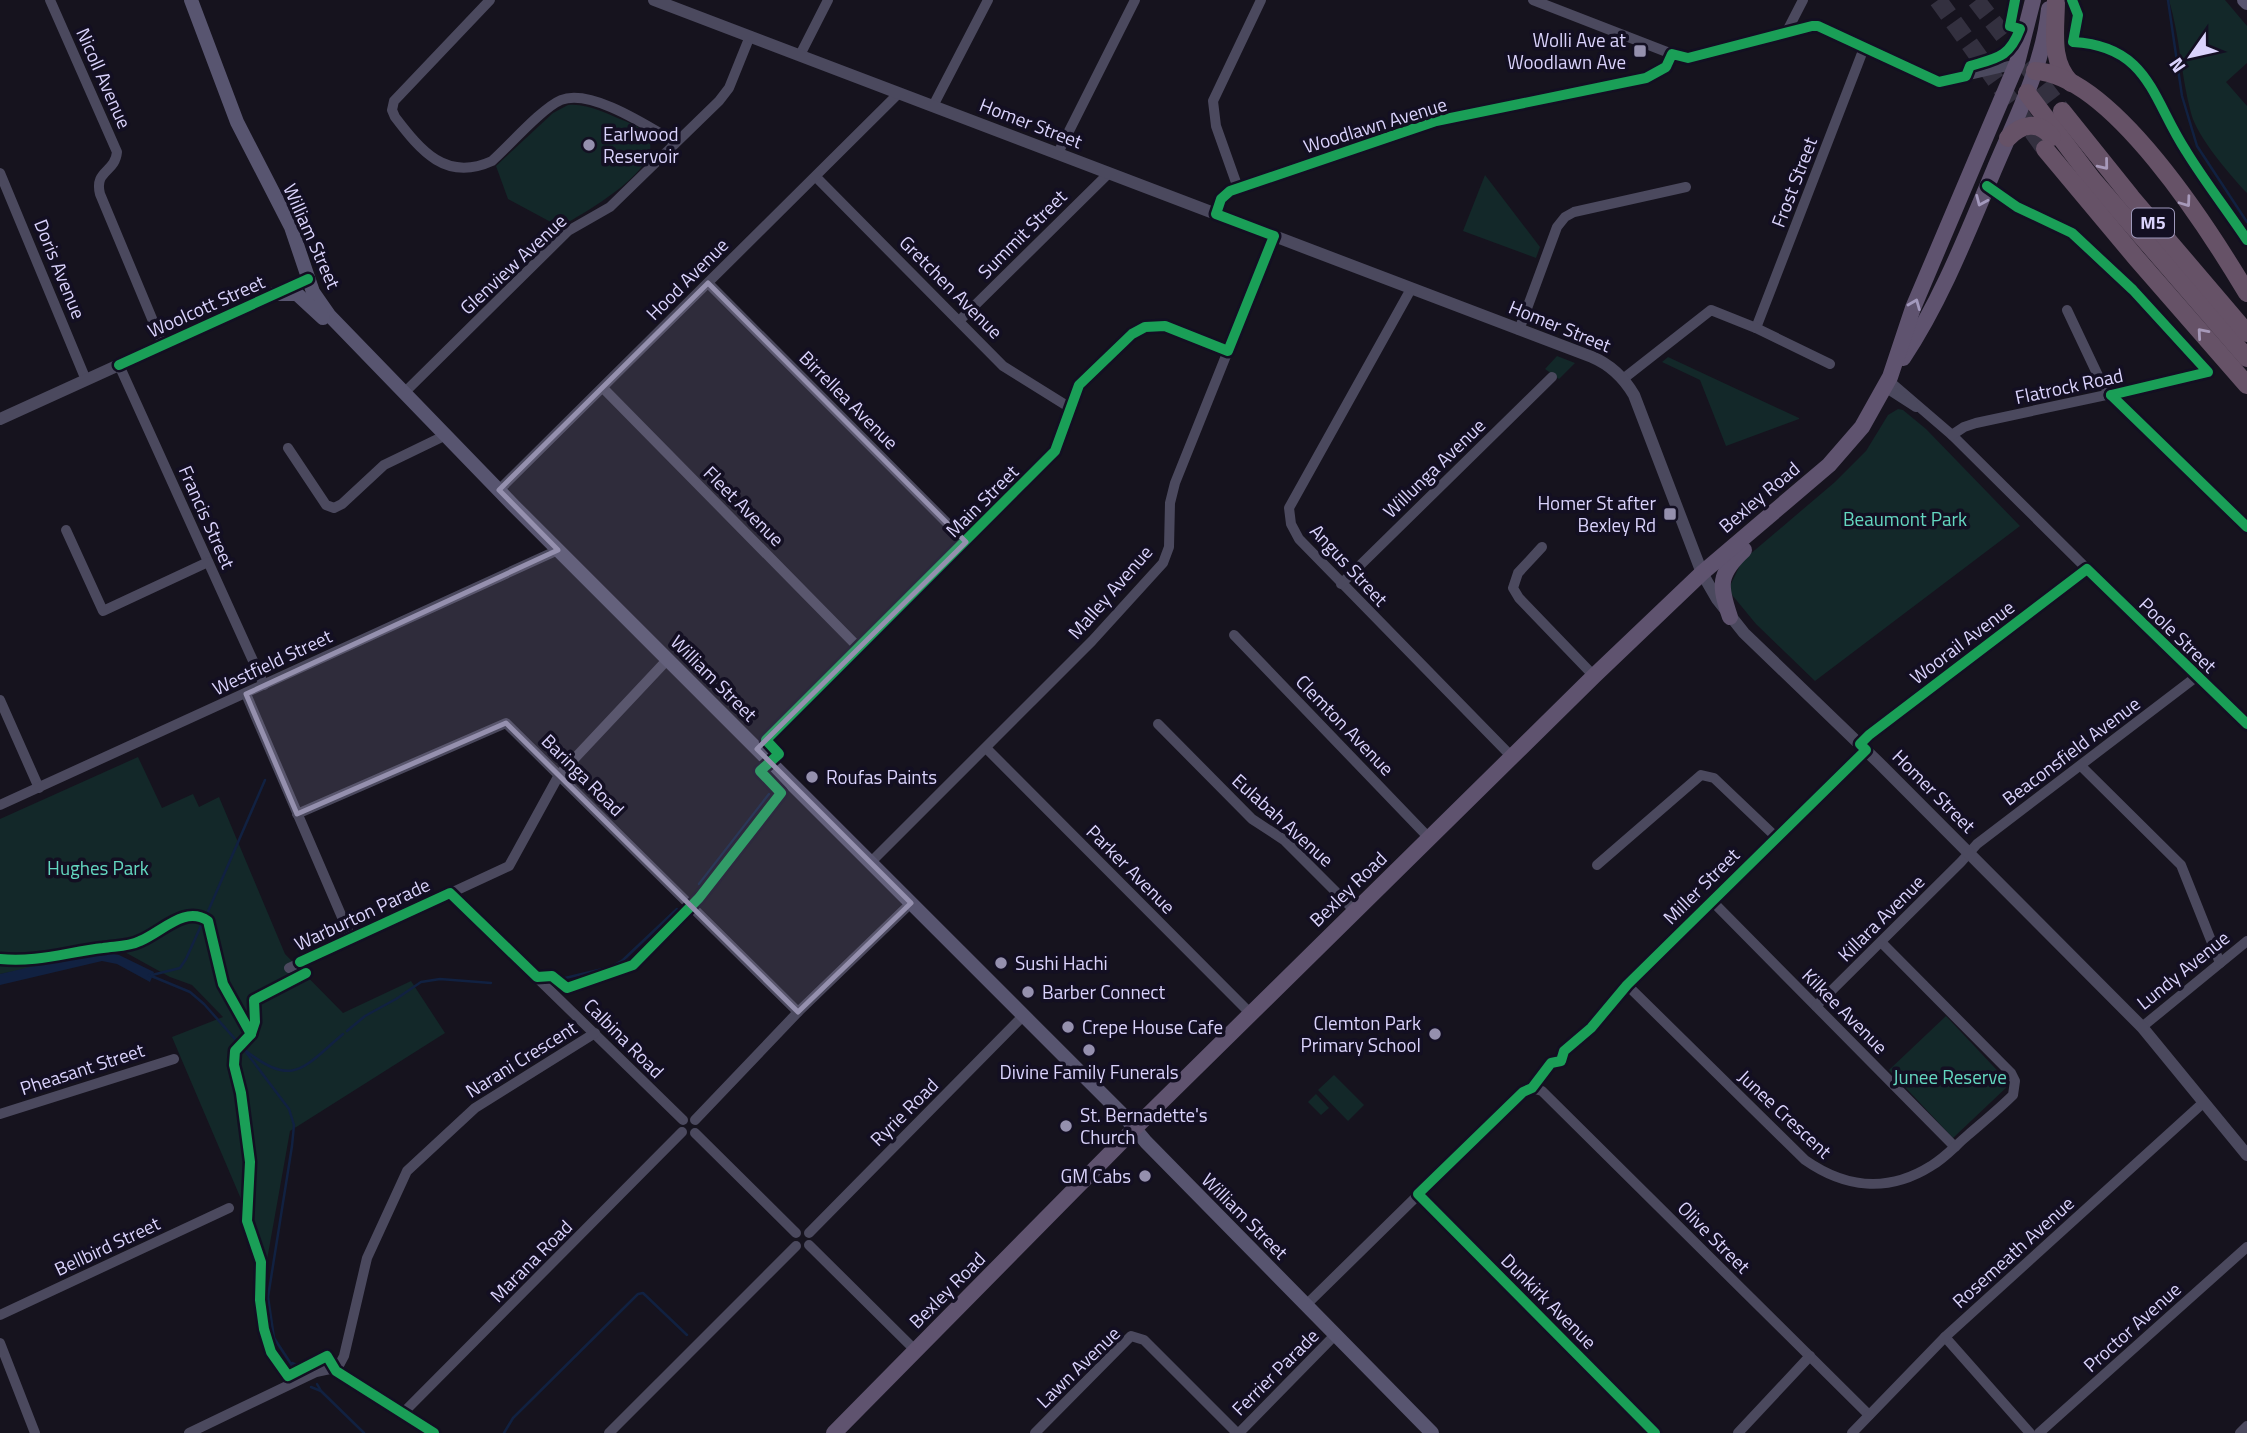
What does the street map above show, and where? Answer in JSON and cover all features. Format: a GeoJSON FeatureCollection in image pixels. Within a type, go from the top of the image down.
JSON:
{"type":"FeatureCollection","features":[{"type":"Feature","properties":{"kind":"highway"},"geometry":{"type":"LineString","coordinates":[[2056,0],[2057,59],[2062,73],[2071,83]]}},
{"type":"Feature","properties":{"kind":"highway"},"geometry":{"type":"LineString","coordinates":[[2247,293],[2201,222],[2149,152],[2119,120],[2071,83],[2054,75],[2021,78],[2073,155],[2247,358]]}},
{"type":"Feature","properties":{"kind":"highway","name":"M5"},"geometry":{"type":"LineString","coordinates":[[2062,111],[2247,333]]}},
{"type":"Feature","properties":{"kind":"highway"},"geometry":{"type":"LineString","coordinates":[[2008,138],[2021,127],[2034,125],[2047,132],[2060,147],[2073,155]]}},
{"type":"Feature","properties":{"kind":"highway","name":"M5"},"geometry":{"type":"LineString","coordinates":[[2045,149],[2095,211],[2247,384]]}},
{"type":"Feature","properties":{"kind":"main road","name":"William Street"},"geometry":{"type":"LineString","coordinates":[[191,0],[237,122],[291,228],[308,279],[324,309],[558,550],[1024,1016],[1432,1433]]}},
{"type":"Feature","properties":{"kind":"main road","name":"Bexley Road"},"geometry":{"type":"LineString","coordinates":[[834,1433],[1135,1129],[1594,676],[1702,573],[1829,465],[1846,447],[1862,427],[1936,299],[2008,138],[2033,0]]}},
{"type":"Feature","properties":{"kind":"main road","name":"Bexley Road"},"geometry":{"type":"LineString","coordinates":[[1888,382],[1913,308],[2047,27],[2048,0]]}},
{"type":"Feature","properties":{"kind":"main road"},"geometry":{"type":"LineString","coordinates":[[274,294],[298,294],[342,338],[354,341]]}},
{"type":"Feature","properties":{"kind":"main road"},"geometry":{"type":"LineString","coordinates":[[1730,617],[1722,591],[1724,573],[1756,537],[1765,520]]}},
{"type":"Feature","properties":{"kind":"street","name":"Nicoll Avenue"},"geometry":{"type":"LineString","coordinates":[[51,0],[117,152],[113,165],[97,184],[163,345]]}},
{"type":"Feature","properties":{"kind":"street"},"geometry":{"type":"LineString","coordinates":[[490,0],[394,102],[391,110],[394,117],[431,157],[452,168],[472,168],[492,161],[554,104],[572,97],[589,100],[628,116],[676,142]]}},
{"type":"Feature","properties":{"kind":"street","name":"Homer Street"},"geometry":{"type":"LineString","coordinates":[[654,0],[1600,361],[1623,379],[1638,405],[1702,573],[1730,617],[2142,1027],[2247,1155]]}},
{"type":"Feature","properties":{"kind":"street"},"geometry":{"type":"LineString","coordinates":[[800,55],[828,0]]}},
{"type":"Feature","properties":{"kind":"street"},"geometry":{"type":"LineString","coordinates":[[933,106],[988,0]]}},
{"type":"Feature","properties":{"kind":"street"},"geometry":{"type":"LineString","coordinates":[[1058,153],[1135,0]]}},
{"type":"Feature","properties":{"kind":"street"},"geometry":{"type":"LineString","coordinates":[[1216,214],[1225,194],[1238,188],[1216,126],[1213,101],[1261,0]]}},
{"type":"Feature","properties":{"kind":"street"},"geometry":{"type":"LineString","coordinates":[[1533,0],[1688,58],[1818,26],[1939,82],[2021,78]]}},
{"type":"Feature","properties":{"kind":"street"},"geometry":{"type":"LineString","coordinates":[[1786,33],[1802,0]]}},
{"type":"Feature","properties":{"kind":"street","name":"Glenview Avenue"},"geometry":{"type":"LineString","coordinates":[[405,392],[568,231],[610,207],[729,88],[750,36]]}},
{"type":"Feature","properties":{"kind":"street","name":"Frost Street"},"geometry":{"type":"LineString","coordinates":[[1756,328],[1864,48]]}},
{"type":"Feature","properties":{"kind":"street","name":"Woodlawn Avenue"},"geometry":{"type":"LineString","coordinates":[[1238,188],[1436,121],[1646,78],[1666,67],[1672,54]]}},
{"type":"Feature","properties":{"kind":"street","name":"Hood Avenue"},"geometry":{"type":"LineString","coordinates":[[499,489],[899,93]]}},
{"type":"Feature","properties":{"kind":"street","name":"Doris Avenue"},"geometry":{"type":"LineString","coordinates":[[0,173],[86,380]]}},
{"type":"Feature","properties":{"kind":"street","name":"Summit Street"},"geometry":{"type":"LineString","coordinates":[[960,320],[1108,173]]}},
{"type":"Feature","properties":{"kind":"street","name":"Gretchen Avenue"},"geometry":{"type":"LineString","coordinates":[[816,177],[1011,373],[1072,409]]}},
{"type":"Feature","properties":{"kind":"street"},"geometry":{"type":"LineString","coordinates":[[1518,330],[1557,227],[1565,217],[1574,212],[1686,187]]}},
{"type":"Feature","properties":{"kind":"street","name":"Malley Avenue"},"geometry":{"type":"LineString","coordinates":[[871,862],[1092,641],[1163,563],[1170,547],[1170,503],[1175,483],[1274,236]]}},
{"type":"Feature","properties":{"kind":"street","name":"Woolcott Street"},"geometry":{"type":"LineString","coordinates":[[0,419],[308,279]]}},
{"type":"Feature","properties":{"kind":"street","name":"Birrellea Avenue"},"geometry":{"type":"LineString","coordinates":[[708,283],[966,542]]}},
{"type":"Feature","properties":{"kind":"street","name":"Angus Street"},"geometry":{"type":"LineString","coordinates":[[1411,289],[1289,508],[1291,524],[1299,539],[1340,584],[1513,757]]}},
{"type":"Feature","properties":{"kind":"street"},"geometry":{"type":"LineString","coordinates":[[1623,379],[1711,310],[1756,328],[1830,364]]}},
{"type":"Feature","properties":{"kind":"street"},"geometry":{"type":"LineString","coordinates":[[2067,310],[2102,384],[2111,395],[2247,527]]}},
{"type":"Feature","properties":{"kind":"street","name":"Main Street"},"geometry":{"type":"LineString","coordinates":[[757,749],[1055,451],[1079,385],[1132,334],[1145,327],[1165,326],[1228,351]]}},
{"type":"Feature","properties":{"kind":"street","name":"Francis Street"},"geometry":{"type":"LineString","coordinates":[[119,365],[264,685]]}},
{"type":"Feature","properties":{"kind":"street","name":"Flatrock Road"},"geometry":{"type":"LineString","coordinates":[[1952,435],[1976,423],[2195,376]]}},
{"type":"Feature","properties":{"kind":"street","name":"Willunga Avenue"},"geometry":{"type":"LineString","coordinates":[[1340,584],[1552,377]]}},
{"type":"Feature","properties":{"kind":"street","name":"Poole Street"},"geometry":{"type":"LineString","coordinates":[[1888,382],[1906,393],[1952,435],[2196,677],[2247,724]]}},
{"type":"Feature","properties":{"kind":"street","name":"Fleet Avenue"},"geometry":{"type":"LineString","coordinates":[[603,388],[859,648]]}},
{"type":"Feature","properties":{"kind":"street"},"geometry":{"type":"LineString","coordinates":[[288,448],[326,505],[334,508],[339,507],[384,465],[446,435]]}},
{"type":"Feature","properties":{"kind":"street"},"geometry":{"type":"LineString","coordinates":[[66,530],[103,611],[208,562]]}},
{"type":"Feature","properties":{"kind":"street"},"geometry":{"type":"LineString","coordinates":[[1542,547],[1518,573],[1513,588],[1519,598],[1594,676]]}},
{"type":"Feature","properties":{"kind":"street","name":"Westfield Street"},"geometry":{"type":"LineString","coordinates":[[0,805],[558,550]]}},
{"type":"Feature","properties":{"kind":"street","name":"Woorail Avenue"},"geometry":{"type":"LineString","coordinates":[[1863,747],[1881,724],[2087,569]]}},
{"type":"Feature","properties":{"kind":"street","name":"Clemton Avenue"},"geometry":{"type":"LineString","coordinates":[[1234,635],[1430,839]]}},
{"type":"Feature","properties":{"kind":"street","name":"Warburton Parade"},"geometry":{"type":"LineString","coordinates":[[289,968],[509,866],[559,775],[668,659]]}},
{"type":"Feature","properties":{"kind":"street","name":"Beaconsfield Avenue"},"geometry":{"type":"LineString","coordinates":[[1969,853],[1977,844],[2196,677]]}},
{"type":"Feature","properties":{"kind":"street"},"geometry":{"type":"LineString","coordinates":[[246,694],[351,938]]}},
{"type":"Feature","properties":{"kind":"street"},"geometry":{"type":"LineString","coordinates":[[0,700],[40,788]]}},
{"type":"Feature","properties":{"kind":"street","name":"Baringa Road"},"geometry":{"type":"LineString","coordinates":[[297,814],[506,723],[798,1012]]}},
{"type":"Feature","properties":{"kind":"street","name":"Eulabah Avenue"},"geometry":{"type":"LineString","coordinates":[[1158,724],[1252,819],[1284,840],[1355,911]]}},
{"type":"Feature","properties":{"kind":"street","name":"Miller Street"},"geometry":{"type":"LineString","coordinates":[[1564,1051],[1591,1028],[1627,985],[1863,747]]}},
{"type":"Feature","properties":{"kind":"street","name":"Parker Avenue"},"geometry":{"type":"LineString","coordinates":[[986,748],[1251,1014]]}},
{"type":"Feature","properties":{"kind":"street"},"geometry":{"type":"LineString","coordinates":[[2081,766],[2181,866],[2220,963]]}},
{"type":"Feature","properties":{"kind":"street"},"geometry":{"type":"LineString","coordinates":[[1597,865],[1700,775],[1714,778],[1776,837]]}},
{"type":"Feature","properties":{"kind":"street","name":"Killara Avenue"},"geometry":{"type":"LineString","coordinates":[[1816,1006],[1969,853]]}},
{"type":"Feature","properties":{"kind":"street","name":"Calbina Road"},"geometry":{"type":"LineString","coordinates":[[450,893],[683,1120]]}},
{"type":"Feature","properties":{"kind":"street","name":"Kilkee Avenue"},"geometry":{"type":"LineString","coordinates":[[1711,900],[1955,1147]]}},
{"type":"Feature","properties":{"kind":"street"},"geometry":{"type":"LineString","coordinates":[[695,1120],[798,1012],[911,903]]}},
{"type":"Feature","properties":{"kind":"street","name":"Lundy Avenue"},"geometry":{"type":"LineString","coordinates":[[2142,1027],[2247,941]]}},
{"type":"Feature","properties":{"kind":"street","name":"Junee Crescent"},"geometry":{"type":"LineString","coordinates":[[1627,985],[1805,1160],[1828,1175],[1862,1184],[1890,1182],[1922,1171],[1955,1147],[2013,1095],[2015,1081],[2011,1073],[1881,942]]}},
{"type":"Feature","properties":{"kind":"street","name":"Ryrie Road"},"geometry":{"type":"LineString","coordinates":[[809,1233],[1024,1016]]}},
{"type":"Feature","properties":{"kind":"street","name":"Narani Crescent"},"geometry":{"type":"LineString","coordinates":[[336,1371],[344,1356],[367,1258],[407,1171],[475,1108],[595,1033]]}},
{"type":"Feature","properties":{"kind":"street","name":"Pheasant Street"},"geometry":{"type":"LineString","coordinates":[[0,1114],[174,1059]]}},
{"type":"Feature","properties":{"kind":"street","name":"Olive Street"},"geometry":{"type":"LineString","coordinates":[[1418,1195],[1523,1092],[1532,1088],[1542,1090],[1869,1415]]}},
{"type":"Feature","properties":{"kind":"street","name":"Rosemeath Avenue"},"geometry":{"type":"LineString","coordinates":[[1852,1433],[1945,1337],[2204,1102]]}},
{"type":"Feature","properties":{"kind":"street"},"geometry":{"type":"LineString","coordinates":[[683,1120],[695,1120],[698,1125],[695,1133],[690,1135],[682,1132],[680,1127],[683,1120]]}},
{"type":"Feature","properties":{"kind":"street","name":"Marana Road"},"geometry":{"type":"LineString","coordinates":[[403,1413],[682,1132]]}},
{"type":"Feature","properties":{"kind":"street"},"geometry":{"type":"LineString","coordinates":[[695,1133],[796,1233]]}},
{"type":"Feature","properties":{"kind":"street"},"geometry":{"type":"LineString","coordinates":[[1306,1305],[1418,1195]]}},
{"type":"Feature","properties":{"kind":"street","name":"Dunkirk Avenue"},"geometry":{"type":"LineString","coordinates":[[1418,1195],[1655,1433]]}},
{"type":"Feature","properties":{"kind":"street","name":"Bellbird Street"},"geometry":{"type":"LineString","coordinates":[[0,1315],[229,1208]]}},
{"type":"Feature","properties":{"kind":"street"},"geometry":{"type":"LineString","coordinates":[[801,1230],[809,1233],[809,1245],[803,1248],[796,1246],[793,1240],[796,1233],[801,1230]]}},
{"type":"Feature","properties":{"kind":"street"},"geometry":{"type":"LineString","coordinates":[[809,1245],[916,1351]]}},
{"type":"Feature","properties":{"kind":"street"},"geometry":{"type":"LineString","coordinates":[[609,1433],[796,1246]]}},
{"type":"Feature","properties":{"kind":"street","name":"Proctor Avenue"},"geometry":{"type":"LineString","coordinates":[[2039,1433],[2247,1247]]}},
{"type":"Feature","properties":{"kind":"street","name":"Ferrier Parade"},"geometry":{"type":"LineString","coordinates":[[1238,1433],[1335,1335]]}},
{"type":"Feature","properties":{"kind":"street","name":"Lawn Avenue"},"geometry":{"type":"LineString","coordinates":[[1035,1433],[1131,1336],[1144,1339],[1238,1433]]}},
{"type":"Feature","properties":{"kind":"street"},"geometry":{"type":"LineString","coordinates":[[1945,1337],[2030,1433]]}},
{"type":"Feature","properties":{"kind":"street"},"geometry":{"type":"LineString","coordinates":[[0,1343],[35,1433]]}},
{"type":"Feature","properties":{"kind":"street"},"geometry":{"type":"LineString","coordinates":[[1738,1433],[1810,1356]]}},
{"type":"Feature","properties":{"kind":"street"},"geometry":{"type":"LineString","coordinates":[[196,1432],[326,1369],[336,1371],[435,1433]]}},
{"type":"Feature","properties":{"kind":"street"},"geometry":{"type":"LineString","coordinates":[[2240,1433],[2247,1427]]}},
{"type":"Feature","properties":{"kind":"highlighted area"},"geometry":{"type":"Polygon","coordinates":[[[708,283],[966,542],[757,749],[911,903],[798,1012],[506,723],[297,814],[246,694],[558,550],[499,490],[708,283]]]}},
{"type":"Feature","properties":{"kind":"green space"},"geometry":{"type":"Polygon","coordinates":[[[2169,0],[2225,0],[2247,26],[2247,63],[2226,82],[2247,106],[2247,193],[2215,155],[2194,123],[2169,0]]]}},
{"type":"Feature","properties":{"kind":"green space"},"geometry":{"type":"Polygon","coordinates":[[[568,105],[590,107],[625,121],[645,133],[650,147],[645,163],[613,194],[560,227],[508,199],[496,166],[553,113],[568,105]]]}},
{"type":"Feature","properties":{"kind":"green space"},"geometry":{"type":"Polygon","coordinates":[[[1485,175],[1540,247],[1536,258],[1463,231],[1485,175]]]}},
{"type":"Feature","properties":{"kind":"green space"},"geometry":{"type":"Polygon","coordinates":[[[1557,356],[1575,363],[1559,379],[1545,369],[1557,356]]]}},
{"type":"Feature","properties":{"kind":"green space"},"geometry":{"type":"Polygon","coordinates":[[[1668,357],[1799,419],[1726,446],[1700,380],[1662,362],[1668,357]]]}},
{"type":"Feature","properties":{"kind":"green space","name":"Beaumont Park"},"geometry":{"type":"Polygon","coordinates":[[[1898,409],[1926,429],[2020,526],[1815,681],[1756,624],[1728,590],[1742,561],[1835,482],[1866,451],[1888,415],[1898,409]]]}},
{"type":"Feature","properties":{"kind":"green space","name":"Hughes Park"},"geometry":{"type":"Polygon","coordinates":[[[138,757],[162,808],[193,794],[199,807],[219,797],[285,954],[343,1013],[411,981],[445,1033],[290,1131],[267,1260],[172,1037],[223,1017],[192,985],[170,977],[121,950],[0,974],[0,819],[138,757]]]}},
{"type":"Feature","properties":{"kind":"green space","name":"Junee Reserve"},"geometry":{"type":"Polygon","coordinates":[[[1946,1016],[2010,1084],[1953,1138],[1889,1070],[1946,1016]]]}},
{"type":"Feature","properties":{"kind":"green space"},"geometry":{"type":"Polygon","coordinates":[[[1334,1075],[1364,1105],[1348,1121],[1318,1090],[1334,1075]]]}},
{"type":"Feature","properties":{"kind":"green space"},"geometry":{"type":"Polygon","coordinates":[[[1316,1094],[1329,1108],[1321,1115],[1308,1102],[1316,1094]]]}},
{"type":"Feature","properties":{"kind":"water"},"geometry":{"type":"Polygon","coordinates":[[[99,951],[119,955],[154,972],[150,982],[117,964],[102,961],[0,985],[0,974],[99,951]]]}},
{"type":"Feature","properties":{"kind":"waterway"},"geometry":{"type":"LineString","coordinates":[[2168,0],[2182,96],[2197,146],[2247,222]]}},
{"type":"Feature","properties":{"kind":"waterway"},"geometry":{"type":"LineString","coordinates":[[206,916],[265,780]]}},
{"type":"Feature","properties":{"kind":"waterway"},"geometry":{"type":"LineString","coordinates":[[699,884],[769,794]]}},
{"type":"Feature","properties":{"kind":"waterway"},"geometry":{"type":"LineString","coordinates":[[561,979],[611,967],[623,960],[677,909]]}},
{"type":"Feature","properties":{"kind":"waterway"},"geometry":{"type":"LineString","coordinates":[[152,975],[180,968],[204,919]]}},
{"type":"Feature","properties":{"kind":"waterway"},"geometry":{"type":"LineString","coordinates":[[149,975],[190,992],[204,1004],[243,1048],[289,1109],[294,1125],[292,1146],[268,1297],[274,1338],[295,1370]]}},
{"type":"Feature","properties":{"kind":"waterway"},"geometry":{"type":"LineString","coordinates":[[347,1031],[365,1016],[421,982],[440,979],[491,983]]}},
{"type":"Feature","properties":{"kind":"waterway"},"geometry":{"type":"LineString","coordinates":[[246,1051],[276,1069],[287,1071],[307,1064],[343,1034]]}},
{"type":"Feature","properties":{"kind":"waterway"},"geometry":{"type":"LineString","coordinates":[[504,1433],[513,1418],[638,1294],[643,1293],[687,1335]]}},
{"type":"Feature","properties":{"kind":"waterway"},"geometry":{"type":"LineString","coordinates":[[292,1363],[302,1367]]}},
{"type":"Feature","properties":{"kind":"waterway"},"geometry":{"type":"LineString","coordinates":[[317,1384],[321,1391]]}},
{"type":"Feature","properties":{"kind":"waterway"},"geometry":{"type":"LineString","coordinates":[[311,1387],[321,1391],[364,1433]]}},
{"type":"Feature","properties":{"kind":"tunnel"},"geometry":{"type":"LineString","coordinates":[[1938,0],[2045,149]]}},
{"type":"Feature","properties":{"kind":"tunnel"},"geometry":{"type":"LineString","coordinates":[[1976,0],[2062,111]]}},
{"type":"Feature","properties":{"kind":"cycle path"},"geometry":{"type":"LineString","coordinates":[[300,962],[450,893],[537,977],[552,976],[567,988],[633,965],[699,898],[781,793],[760,771],[779,754],[766,740],[1055,451],[1079,385],[1132,334],[1145,327],[1165,326],[1228,351],[1274,236],[1216,214],[1221,199],[1230,191],[1436,121],[1646,78],[1666,67],[1672,54],[1688,58],[1812,26],[1818,26],[1939,82],[1966,76],[1970,66],[2001,55],[2016,39],[2020,29],[2010,26],[2015,0]]}},
{"type":"Feature","properties":{"kind":"cycle path"},"geometry":{"type":"LineString","coordinates":[[2072,0],[2078,15],[2073,42],[2118,53],[2145,78],[2174,132],[2247,240]]}},
{"type":"Feature","properties":{"kind":"cycle path"},"geometry":{"type":"LineString","coordinates":[[1987,186],[2017,207],[2072,233],[2133,290],[2208,372],[2111,395]]}},
{"type":"Feature","properties":{"kind":"cycle path"},"geometry":{"type":"LineString","coordinates":[[119,365],[308,279]]}},
{"type":"Feature","properties":{"kind":"cycle path"},"geometry":{"type":"LineString","coordinates":[[2111,395],[2247,527]]}},
{"type":"Feature","properties":{"kind":"cycle path"},"geometry":{"type":"LineString","coordinates":[[1655,1433],[1418,1194],[1523,1092],[1532,1088],[1551,1063],[1561,1061],[1564,1051],[1591,1028],[1627,985],[1866,750],[1860,744],[1869,735],[2087,569],[2247,724]]}},
{"type":"Feature","properties":{"kind":"cycle path"},"geometry":{"type":"LineString","coordinates":[[0,959],[39,958],[126,945],[140,941],[182,918],[191,916],[208,921],[223,984],[251,1034],[235,1051],[234,1065],[241,1093],[250,1162],[247,1221],[261,1262],[260,1300],[271,1352],[288,1376],[327,1356],[336,1371],[434,1433]]}},
{"type":"Feature","properties":{"kind":"cycle path"},"geometry":{"type":"LineString","coordinates":[[251,1034],[255,1022],[254,1000],[306,973]]}},
{"type":"Feature","properties":{"kind":"place","name":"Wolli Ave at Woodlawn Ave"},"geometry":{"type":"Point","coordinates":[1640,51]}},
{"type":"Feature","properties":{"kind":"place","name":"Earlwood Reservoir"},"geometry":{"type":"Point","coordinates":[589,145]}},
{"type":"Feature","properties":{"kind":"place","name":"Homer St after Bexley Rd"},"geometry":{"type":"Point","coordinates":[1670,514]}},
{"type":"Feature","properties":{"kind":"place","name":"Roufas Paints"},"geometry":{"type":"Point","coordinates":[812,777]}},
{"type":"Feature","properties":{"kind":"place","name":"Sushi Hachi"},"geometry":{"type":"Point","coordinates":[1001,963]}},
{"type":"Feature","properties":{"kind":"place","name":"Barber Connect"},"geometry":{"type":"Point","coordinates":[1028,992]}},
{"type":"Feature","properties":{"kind":"place","name":"Crepe House Cafe"},"geometry":{"type":"Point","coordinates":[1068,1027]}},
{"type":"Feature","properties":{"kind":"place","name":"Clemton Park Primary School"},"geometry":{"type":"Point","coordinates":[1435,1034]}},
{"type":"Feature","properties":{"kind":"place","name":"Divine Family Funerals"},"geometry":{"type":"Point","coordinates":[1089,1050]}},
{"type":"Feature","properties":{"kind":"place","name":"St. Bernadette's Church"},"geometry":{"type":"Point","coordinates":[1066,1126]}},
{"type":"Feature","properties":{"kind":"place","name":"GM Cabs"},"geometry":{"type":"Point","coordinates":[1145,1176]}}]}
